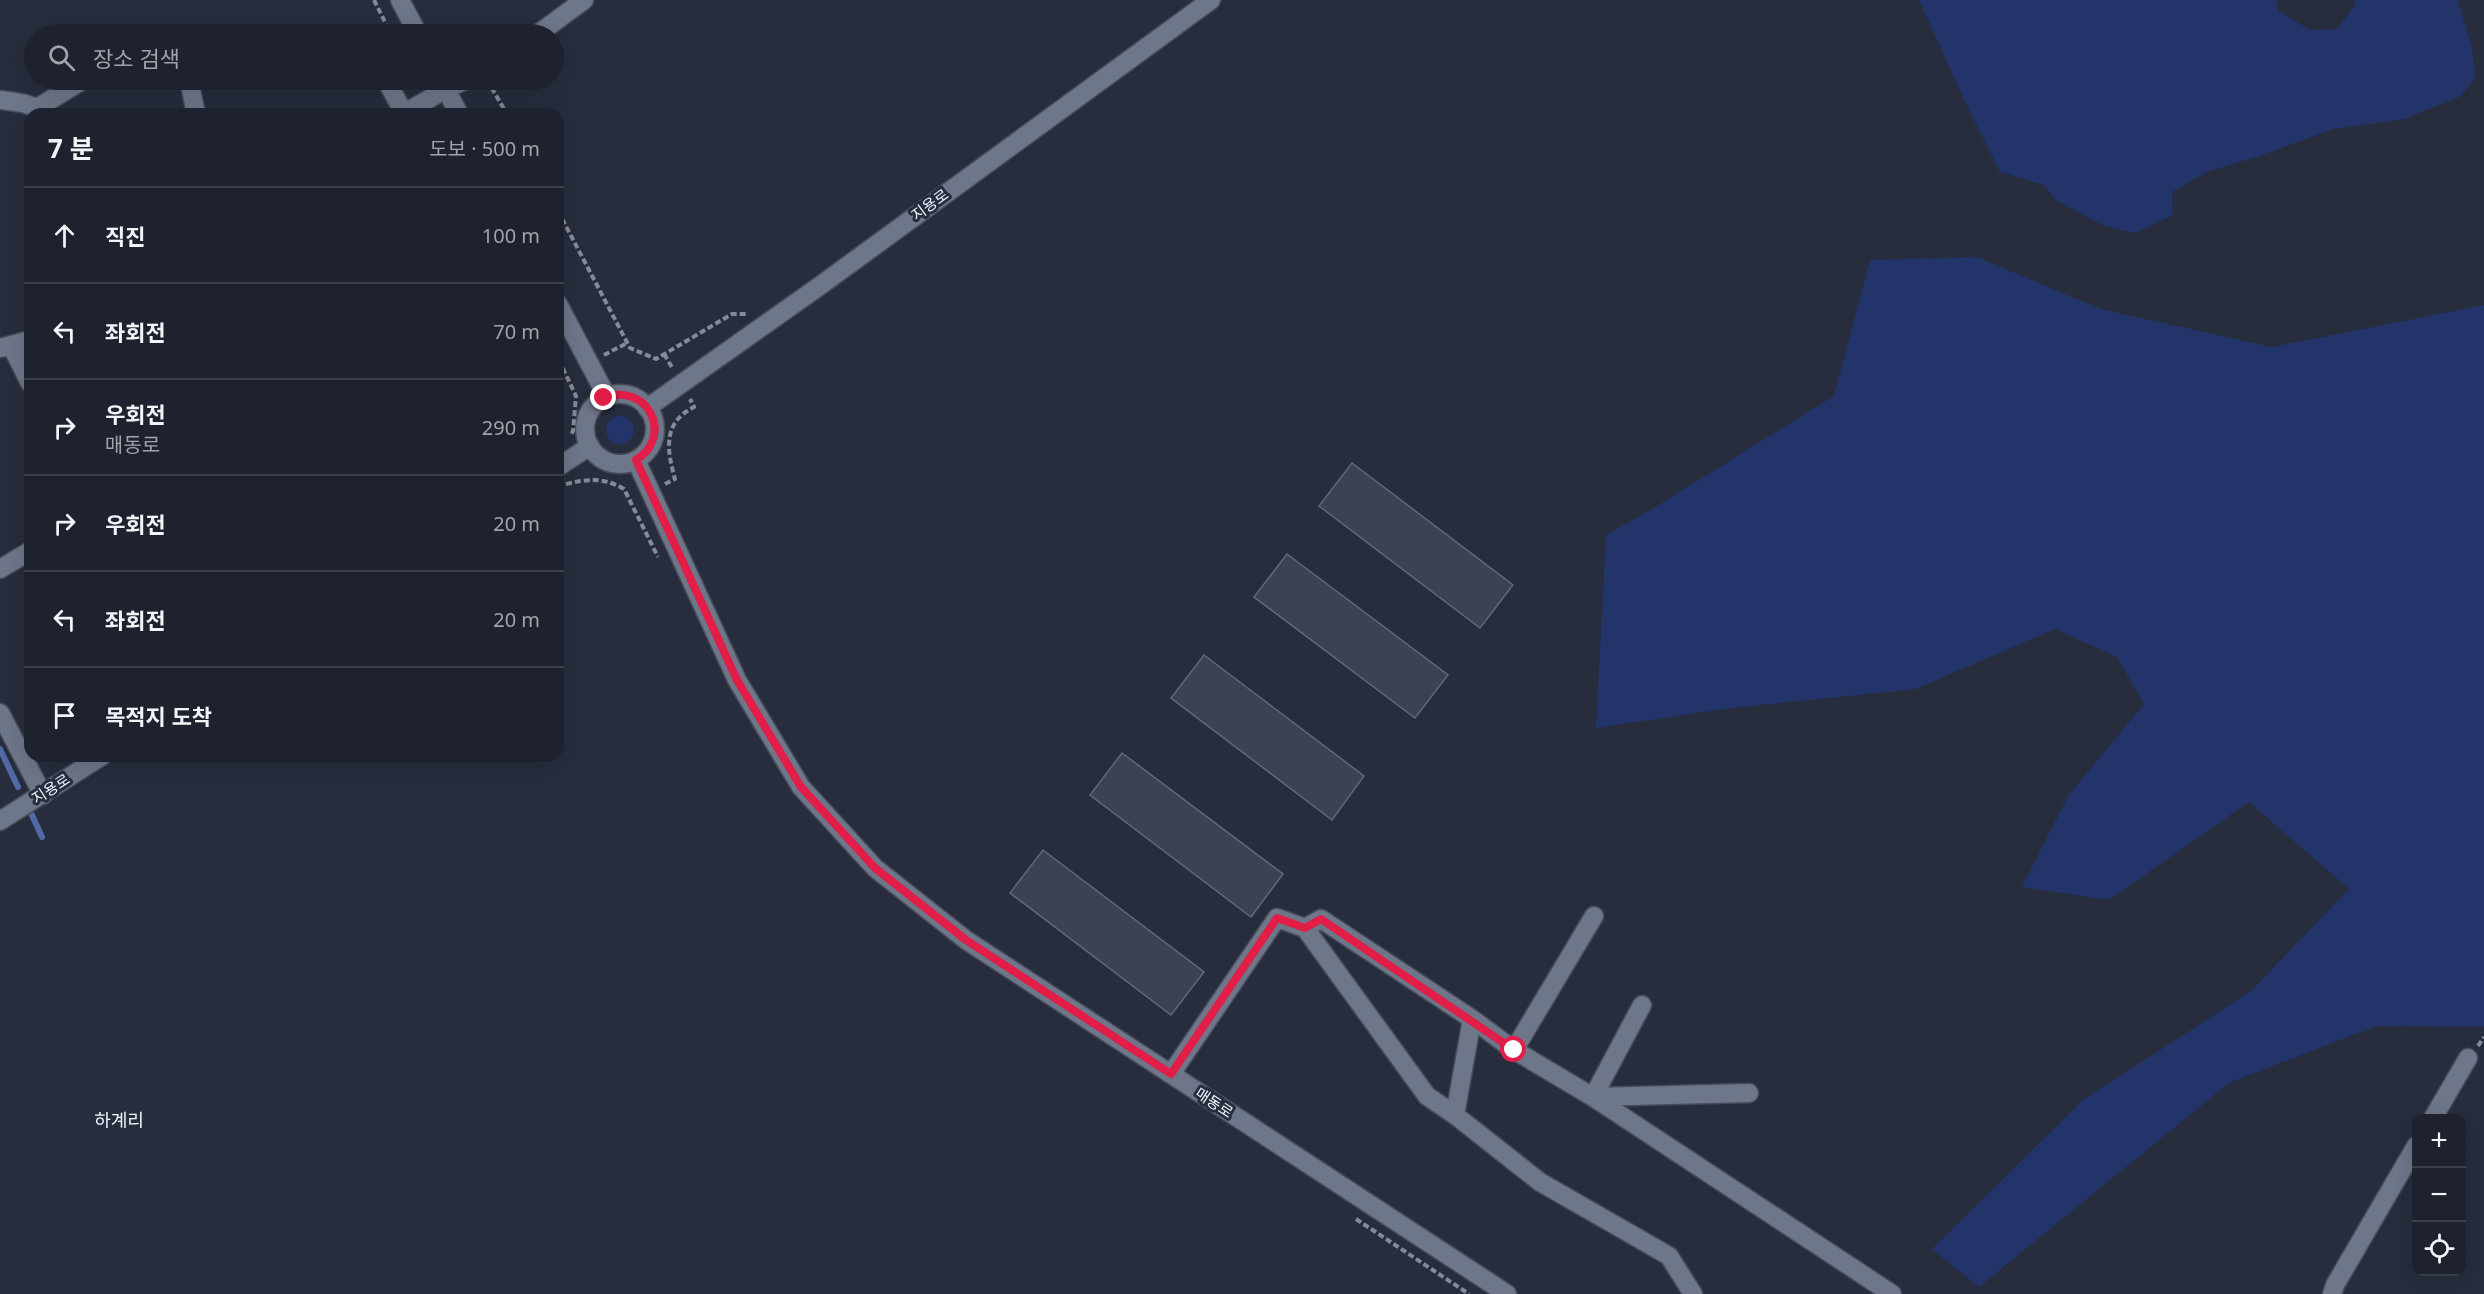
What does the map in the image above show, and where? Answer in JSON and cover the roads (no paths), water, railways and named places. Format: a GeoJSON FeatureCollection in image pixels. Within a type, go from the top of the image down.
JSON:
{"type":"FeatureCollection","features":[{"type":"Feature","properties":{"kind":"street"},"geometry":{"type":"LineString","coordinates":[[400,0],[413,24]]}},
{"type":"Feature","properties":{"kind":"street"},"geometry":{"type":"LineString","coordinates":[[552,24],[584,0]]}},
{"type":"Feature","properties":{"kind":"street","name":"지용로"},"geometry":{"type":"LineString","coordinates":[[647,408],[1211,0]]}},
{"type":"Feature","properties":{"kind":"street"},"geometry":{"type":"LineString","coordinates":[[43,108],[68,90]]}},
{"type":"Feature","properties":{"kind":"street"},"geometry":{"type":"LineString","coordinates":[[191,90],[195,108]]}},
{"type":"Feature","properties":{"kind":"street"},"geometry":{"type":"LineString","coordinates":[[391,90],[401,108]]}},
{"type":"Feature","properties":{"kind":"street"},"geometry":{"type":"LineString","coordinates":[[412,108],[435,90]]}},
{"type":"Feature","properties":{"kind":"street"},"geometry":{"type":"LineString","coordinates":[[446,90],[456,108]]}},
{"type":"Feature","properties":{"kind":"street"},"geometry":{"type":"LineString","coordinates":[[0,100],[19,102],[32,108]]}},
{"type":"Feature","properties":{"kind":"street"},"geometry":{"type":"LineString","coordinates":[[564,315],[607,397]]}},
{"type":"Feature","properties":{"kind":"street"},"geometry":{"type":"LineString","coordinates":[[24,342],[5,347],[24,374]]}},
{"type":"Feature","properties":{"kind":"street"},"geometry":{"type":"LineString","coordinates":[[627,395],[638,400],[647,408],[653,418],[654,436],[646,453],[624,464],[613,464],[597,456],[590,446],[585,430],[586,419],[595,405],[607,397],[627,395]]}},
{"type":"Feature","properties":{"kind":"street"},"geometry":{"type":"LineString","coordinates":[[564,463],[590,446]]}},
{"type":"Feature","properties":{"kind":"street","name":"매동로"},"geometry":{"type":"LineString","coordinates":[[636,460],[737,680],[801,787],[875,868],[957,933],[1507,1294]]}},
{"type":"Feature","properties":{"kind":"street"},"geometry":{"type":"LineString","coordinates":[[0,569],[24,555]]}},
{"type":"Feature","properties":{"kind":"street"},"geometry":{"type":"LineString","coordinates":[[0,713],[24,759]]}},
{"type":"Feature","properties":{"kind":"street"},"geometry":{"type":"LineString","coordinates":[[26,762],[43,795]]}},
{"type":"Feature","properties":{"kind":"street","name":"지용로"},"geometry":{"type":"LineString","coordinates":[[1,817],[43,795],[93,762]]}},
{"type":"Feature","properties":{"kind":"street"},"geometry":{"type":"LineString","coordinates":[[1514,1050],[1594,916]]}},
{"type":"Feature","properties":{"kind":"street"},"geometry":{"type":"LineString","coordinates":[[1171,1074],[1277,918],[1305,928],[1426,1096],[1455,1115],[1539,1182],[1669,1256],[1693,1294]]}},
{"type":"Feature","properties":{"kind":"street"},"geometry":{"type":"LineString","coordinates":[[1305,928],[1321,919],[1472,1019],[1514,1050],[1593,1097],[1892,1294]]}},
{"type":"Feature","properties":{"kind":"street"},"geometry":{"type":"LineString","coordinates":[[1593,1097],[1642,1005]]}},
{"type":"Feature","properties":{"kind":"street"},"geometry":{"type":"LineString","coordinates":[[1455,1115],[1472,1019]]}},
{"type":"Feature","properties":{"kind":"street"},"geometry":{"type":"LineString","coordinates":[[2436,1114],[2468,1058]]}},
{"type":"Feature","properties":{"kind":"street"},"geometry":{"type":"LineString","coordinates":[[1593,1097],[1749,1093]]}},
{"type":"Feature","properties":{"kind":"street"},"geometry":{"type":"LineString","coordinates":[[2332,1294],[2412,1153]]}},
{"type":"Feature","properties":{"kind":"waterway"},"geometry":{"type":"LineString","coordinates":[[0,749],[18,787]]}},
{"type":"Feature","properties":{"kind":"waterway"},"geometry":{"type":"LineString","coordinates":[[31,813],[42,837]]}},
{"type":"Feature","properties":{"kind":"district","name":"하계리"},"geometry":{"type":"Point","coordinates":[119,1121]}}]}
